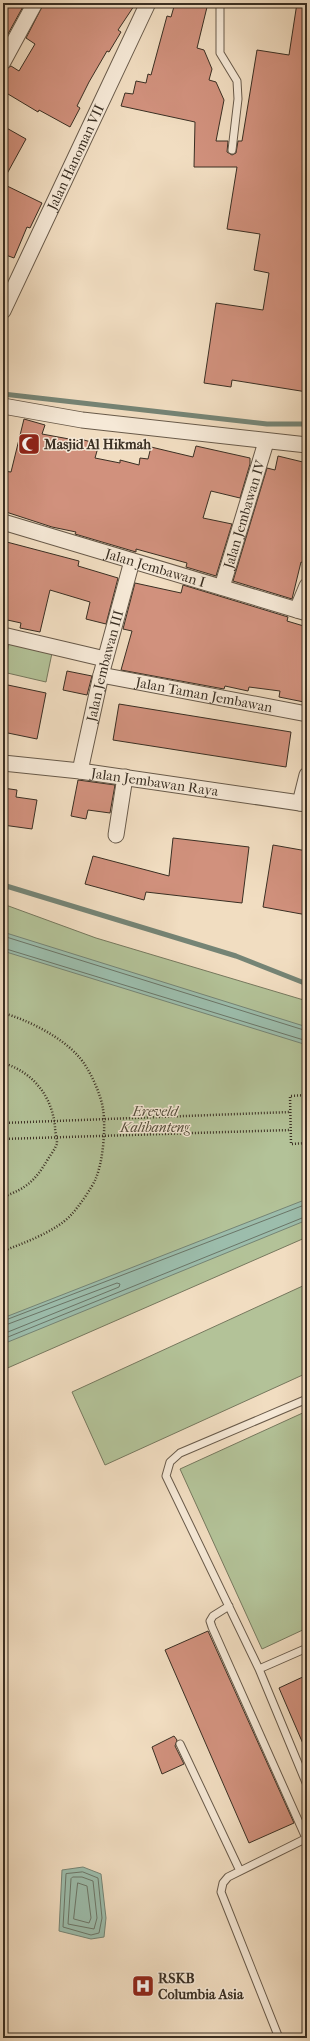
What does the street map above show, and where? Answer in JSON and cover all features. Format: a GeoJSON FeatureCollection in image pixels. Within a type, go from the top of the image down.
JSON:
{"type":"FeatureCollection","features":[{"type":"Feature","properties":{"kind":"street"},"geometry":{"type":"LineString","coordinates":[[3,62],[35,3]]}},
{"type":"Feature","properties":{"kind":"street","name":"Jalan Hanoman VII"},"geometry":{"type":"LineString","coordinates":[[3,312],[148,3]]}},
{"type":"Feature","properties":{"kind":"street"},"geometry":{"type":"LineString","coordinates":[[3,406],[82,420],[266,442],[307,445]]}},
{"type":"Feature","properties":{"kind":"street","name":"Jalan Jembawan IV"},"geometry":{"type":"LineString","coordinates":[[222,587],[266,442]]}},
{"type":"Feature","properties":{"kind":"street","name":"Jalan Jembawan I"},"geometry":{"type":"LineString","coordinates":[[3,522],[302,611]]}},
{"type":"Feature","properties":{"kind":"street","name":"Jalan Jembawan III"},"geometry":{"type":"LineString","coordinates":[[80,771],[101,675],[132,561]]}},
{"type":"Feature","properties":{"kind":"street"},"geometry":{"type":"LineString","coordinates":[[302,611],[307,586]]}},
{"type":"Feature","properties":{"kind":"street"},"geometry":{"type":"LineString","coordinates":[[3,635],[105,659]]}},
{"type":"Feature","properties":{"kind":"street","name":"Jalan Taman Jembawan"},"geometry":{"type":"LineString","coordinates":[[101,675],[307,714]]}},
{"type":"Feature","properties":{"kind":"street","name":"Jalan Jembawan Raya"},"geometry":{"type":"LineString","coordinates":[[3,763],[80,771],[304,803]]}},
{"type":"Feature","properties":{"kind":"street"},"geometry":{"type":"LineString","coordinates":[[304,803],[307,775]]}},
{"type":"Feature","properties":{"kind":"street"},"geometry":{"type":"LineString","coordinates":[[116,835],[124,777]]}},
{"type":"Feature","properties":{"kind":"lane"},"geometry":{"type":"LineString","coordinates":[[220,3],[220,53],[237,81],[238,99],[232,150]]}},
{"type":"Feature","properties":{"kind":"lane"},"geometry":{"type":"LineString","coordinates":[[307,1399],[180,1453],[170,1462],[166,1476],[259,1669],[307,1785]]}},
{"type":"Feature","properties":{"kind":"lane"},"geometry":{"type":"LineString","coordinates":[[229,1606],[212,1616],[210,1621],[212,1627],[307,1838],[228,1877],[223,1883],[221,1892],[279,2038]]}},
{"type":"Feature","properties":{"kind":"lane"},"geometry":{"type":"LineString","coordinates":[[259,1669],[307,1648]]}},
{"type":"Feature","properties":{"kind":"lane"},"geometry":{"type":"LineString","coordinates":[[180,1744],[240,1871]]}},
{"type":"Feature","properties":{"kind":"path"},"geometry":{"type":"LineString","coordinates":[[3,1013],[14,1016],[51,1035],[79,1057],[97,1087],[103,1109],[103,1146],[96,1178],[72,1214],[41,1236],[3,1251]]}},
{"type":"Feature","properties":{"kind":"path"},"geometry":{"type":"LineString","coordinates":[[3,1063],[16,1067],[34,1080],[47,1096],[53,1112],[57,1143],[37,1178],[20,1191],[3,1197]]}},
{"type":"Feature","properties":{"kind":"path"},"geometry":{"type":"LineString","coordinates":[[307,1095],[290,1096],[291,1144],[307,1143]]}},
{"type":"Feature","properties":{"kind":"path"},"geometry":{"type":"LineString","coordinates":[[3,1123],[290,1112]]}},
{"type":"Feature","properties":{"kind":"path"},"geometry":{"type":"LineString","coordinates":[[3,1139],[290,1130]]}},
{"type":"Feature","properties":{"kind":"green space"},"geometry":{"type":"Polygon","coordinates":[[[9,643],[52,653],[46,682],[3,672],[9,643]]]}},
{"type":"Feature","properties":{"kind":"green space","name":"Ereveld Kalibanteng"},"geometry":{"type":"Polygon","coordinates":[[[3,904],[96,938],[307,1001],[307,1237],[3,1370],[3,904]]]}},
{"type":"Feature","properties":{"kind":"green space"},"geometry":{"type":"Polygon","coordinates":[[[307,1284],[307,1373],[105,1465],[72,1392],[307,1284]]]}},
{"type":"Feature","properties":{"kind":"green space"},"geometry":{"type":"Polygon","coordinates":[[[307,1411],[307,1628],[262,1649],[180,1469],[307,1411]]]}},
{"type":"Feature","properties":{"kind":"water"},"geometry":{"type":"Polygon","coordinates":[[[3,932],[307,1027],[307,1045],[3,951],[3,932]]]}},
{"type":"Feature","properties":{"kind":"water"},"geometry":{"type":"Polygon","coordinates":[[[307,1199],[307,1220],[3,1344],[3,1318],[307,1199]]]}},
{"type":"Feature","properties":{"kind":"water"},"geometry":{"type":"Polygon","coordinates":[[[83,1867],[101,1874],[106,1918],[104,1937],[91,1939],[59,1931],[62,1870],[83,1867]]]}},
{"type":"Feature","properties":{"kind":"building"},"geometry":{"type":"Polygon","coordinates":[[[3,3],[25,3],[3,43],[3,3]]]}},
{"type":"Feature","properties":{"kind":"building"},"geometry":{"type":"Polygon","coordinates":[[[44,3],[136,3],[118,30],[121,32],[109,52],[107,51],[89,82],[77,106],[80,108],[70,127],[39,110],[38,112],[3,91],[3,71],[11,66],[19,71],[35,44],[26,38],[44,3]]]}},
{"type":"Feature","properties":{"kind":"building"},"geometry":{"type":"Polygon","coordinates":[[[175,3],[208,3],[197,48],[204,50],[212,69],[209,80],[216,82],[224,100],[216,141],[228,141],[227,152],[232,155],[236,153],[238,141],[242,141],[257,50],[289,55],[297,3],[307,3],[307,392],[232,380],[231,387],[204,383],[216,303],[263,310],[269,273],[254,270],[260,234],[227,229],[237,167],[194,167],[195,122],[121,106],[125,93],[133,94],[136,81],[146,83],[148,74],[151,75],[167,16],[171,17],[175,3]]]}},
{"type":"Feature","properties":{"kind":"building"},"geometry":{"type":"Polygon","coordinates":[[[3,126],[26,139],[3,181],[3,126]]]}},
{"type":"Feature","properties":{"kind":"building"},"geometry":{"type":"Polygon","coordinates":[[[3,184],[42,203],[30,228],[27,227],[14,258],[3,254],[3,184]]]}},
{"type":"Feature","properties":{"kind":"building"},"geometry":{"type":"Polygon","coordinates":[[[24,419],[45,425],[42,434],[80,441],[80,439],[99,444],[95,458],[120,463],[120,460],[139,465],[140,458],[148,459],[151,447],[193,457],[196,446],[250,458],[250,464],[240,498],[211,491],[203,518],[232,524],[216,576],[186,567],[187,563],[136,549],[136,552],[75,534],[76,532],[52,527],[3,511],[3,471],[11,472],[24,419]]]}},
{"type":"Feature","properties":{"kind":"building"},"geometry":{"type":"Polygon","coordinates":[[[278,456],[307,463],[307,564],[301,562],[292,599],[233,581],[267,468],[275,470],[278,456]]]}},
{"type":"Feature","properties":{"kind":"building"},"geometry":{"type":"Polygon","coordinates":[[[3,541],[79,561],[78,566],[118,578],[106,624],[86,619],[90,602],[50,590],[40,632],[20,628],[21,623],[3,619],[3,541]]]}},
{"type":"Feature","properties":{"kind":"building"},"geometry":{"type":"Polygon","coordinates":[[[135,583],[181,593],[183,585],[288,617],[287,621],[307,627],[307,700],[304,700],[304,702],[279,697],[280,691],[249,687],[248,691],[225,686],[224,689],[121,670],[132,631],[123,629],[135,583]]]}},
{"type":"Feature","properties":{"kind":"building"},"geometry":{"type":"Polygon","coordinates":[[[67,671],[92,676],[87,695],[63,690],[67,671]]]}},
{"type":"Feature","properties":{"kind":"building"},"geometry":{"type":"Polygon","coordinates":[[[3,684],[46,693],[37,739],[3,732],[3,684]]]}},
{"type":"Feature","properties":{"kind":"building"},"geometry":{"type":"Polygon","coordinates":[[[119,704],[291,732],[286,767],[113,740],[119,704]]]}},
{"type":"Feature","properties":{"kind":"building"},"geometry":{"type":"Polygon","coordinates":[[[78,780],[115,785],[110,813],[88,810],[86,819],[71,816],[78,780]]]}},
{"type":"Feature","properties":{"kind":"building"},"geometry":{"type":"Polygon","coordinates":[[[3,788],[17,790],[16,797],[37,800],[32,829],[3,825],[3,788]]]}},
{"type":"Feature","properties":{"kind":"building"},"geometry":{"type":"Polygon","coordinates":[[[173,838],[249,847],[242,903],[146,892],[144,900],[85,884],[93,856],[169,876],[173,838]]]}},
{"type":"Feature","properties":{"kind":"building"},"geometry":{"type":"Polygon","coordinates":[[[273,845],[307,851],[307,915],[263,907],[273,845]]]}},
{"type":"Feature","properties":{"kind":"building"},"geometry":{"type":"Polygon","coordinates":[[[208,1631],[294,1823],[249,1843],[165,1650],[208,1631]]]}},
{"type":"Feature","properties":{"kind":"building"},"geometry":{"type":"Polygon","coordinates":[[[307,1675],[307,1753],[279,1688],[307,1675]]]}},
{"type":"Feature","properties":{"kind":"building"},"geometry":{"type":"Polygon","coordinates":[[[174,1736],[177,1740],[175,1746],[184,1764],[162,1774],[152,1747],[174,1736]]]}},
{"type":"Feature","properties":{"kind":"waterway"},"geometry":{"type":"LineString","coordinates":[[3,394],[267,424],[307,424]]}},
{"type":"Feature","properties":{"kind":"waterway"},"geometry":{"type":"LineString","coordinates":[[3,885],[236,956],[307,984]]}},
{"type":"Feature","properties":{"kind":"place","name":"Masjid Al Hikmah"},"geometry":{"type":"Point","coordinates":[29,444]}},
{"type":"Feature","properties":{"kind":"place","name":"RSKB Columbia Asia"},"geometry":{"type":"Point","coordinates":[143,1986]}}]}
